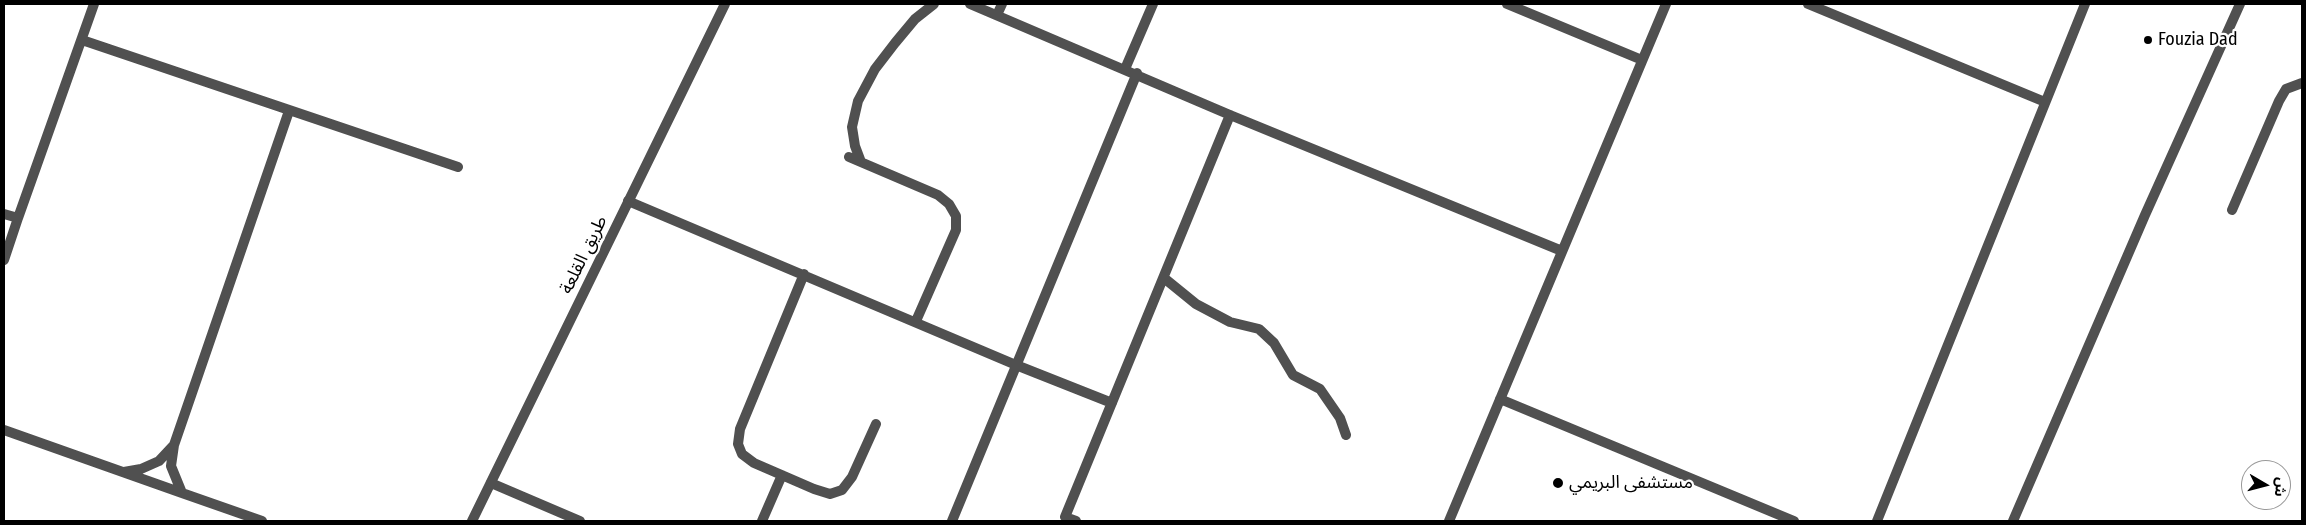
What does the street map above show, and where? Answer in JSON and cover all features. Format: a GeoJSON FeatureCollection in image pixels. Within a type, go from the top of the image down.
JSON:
{"type":"FeatureCollection","features":[{"type":"Feature","properties":{"kind":"street"},"geometry":{"type":"LineString","coordinates":[[4,260],[94,4]]}},
{"type":"Feature","properties":{"kind":"street","name":"طريق القلعة"},"geometry":{"type":"LineString","coordinates":[[472,521],[725,4]]}},
{"type":"Feature","properties":{"kind":"street"},"geometry":{"type":"LineString","coordinates":[[862,162],[854,146],[852,127],[858,101],[875,69],[890,49],[915,19],[934,4]]}},
{"type":"Feature","properties":{"kind":"street"},"geometry":{"type":"LineString","coordinates":[[970,4],[1562,251]]}},
{"type":"Feature","properties":{"kind":"street"},"geometry":{"type":"LineString","coordinates":[[997,15],[1002,4]]}},
{"type":"Feature","properties":{"kind":"street"},"geometry":{"type":"LineString","coordinates":[[1125,69],[1153,4]]}},
{"type":"Feature","properties":{"kind":"street"},"geometry":{"type":"LineString","coordinates":[[1507,4],[1642,60]]}},
{"type":"Feature","properties":{"kind":"street"},"geometry":{"type":"LineString","coordinates":[[1449,521],[1666,4]]}},
{"type":"Feature","properties":{"kind":"street"},"geometry":{"type":"LineString","coordinates":[[1808,4],[2045,102]]}},
{"type":"Feature","properties":{"kind":"street"},"geometry":{"type":"LineString","coordinates":[[1877,521],[2085,4]]}},
{"type":"Feature","properties":{"kind":"street"},"geometry":{"type":"LineString","coordinates":[[2013,521],[2149,206],[2240,4]]}},
{"type":"Feature","properties":{"kind":"street"},"geometry":{"type":"LineString","coordinates":[[82,40],[458,167]]}},
{"type":"Feature","properties":{"kind":"street"},"geometry":{"type":"LineString","coordinates":[[952,521],[1137,73]]}},
{"type":"Feature","properties":{"kind":"street"},"geometry":{"type":"LineString","coordinates":[[2232,210],[2279,101],[2286,89],[2302,83]]}},
{"type":"Feature","properties":{"kind":"street"},"geometry":{"type":"LineString","coordinates":[[182,493],[171,466],[174,445],[290,111]]}},
{"type":"Feature","properties":{"kind":"street"},"geometry":{"type":"LineString","coordinates":[[1076,521],[1064,519],[1230,114]]}},
{"type":"Feature","properties":{"kind":"street"},"geometry":{"type":"LineString","coordinates":[[849,157],[938,195],[949,204],[956,216],[956,230],[916,321]]}},
{"type":"Feature","properties":{"kind":"street"},"geometry":{"type":"LineString","coordinates":[[628,201],[916,321],[1016,365],[1112,403]]}},
{"type":"Feature","properties":{"kind":"street"},"geometry":{"type":"LineString","coordinates":[[4,214],[18,218]]}},
{"type":"Feature","properties":{"kind":"street"},"geometry":{"type":"LineString","coordinates":[[804,274],[740,429],[738,444],[742,454],[754,463],[830,494],[842,490],[852,478],[876,424]]}},
{"type":"Feature","properties":{"kind":"street"},"geometry":{"type":"LineString","coordinates":[[1164,278],[1196,304],[1221,318],[1259,329],[1274,343],[1293,375],[1320,389],[1340,418],[1346,435]]}},
{"type":"Feature","properties":{"kind":"street"},"geometry":{"type":"LineString","coordinates":[[1500,399],[1794,521]]}},
{"type":"Feature","properties":{"kind":"street"},"geometry":{"type":"LineString","coordinates":[[4,430],[254,520]]}},
{"type":"Feature","properties":{"kind":"street"},"geometry":{"type":"LineString","coordinates":[[122,473],[141,470],[159,460],[174,445]]}},
{"type":"Feature","properties":{"kind":"street"},"geometry":{"type":"LineString","coordinates":[[762,521],[782,475]]}},
{"type":"Feature","properties":{"kind":"street"},"geometry":{"type":"LineString","coordinates":[[491,483],[580,521]]}},
{"type":"Feature","properties":{"kind":"place","name":"Fouzia Dad"},"geometry":{"type":"Point","coordinates":[2148,40]}},
{"type":"Feature","properties":{"kind":"place","name":"مستشفى البريمي"},"geometry":{"type":"Point","coordinates":[1558,483]}}]}
